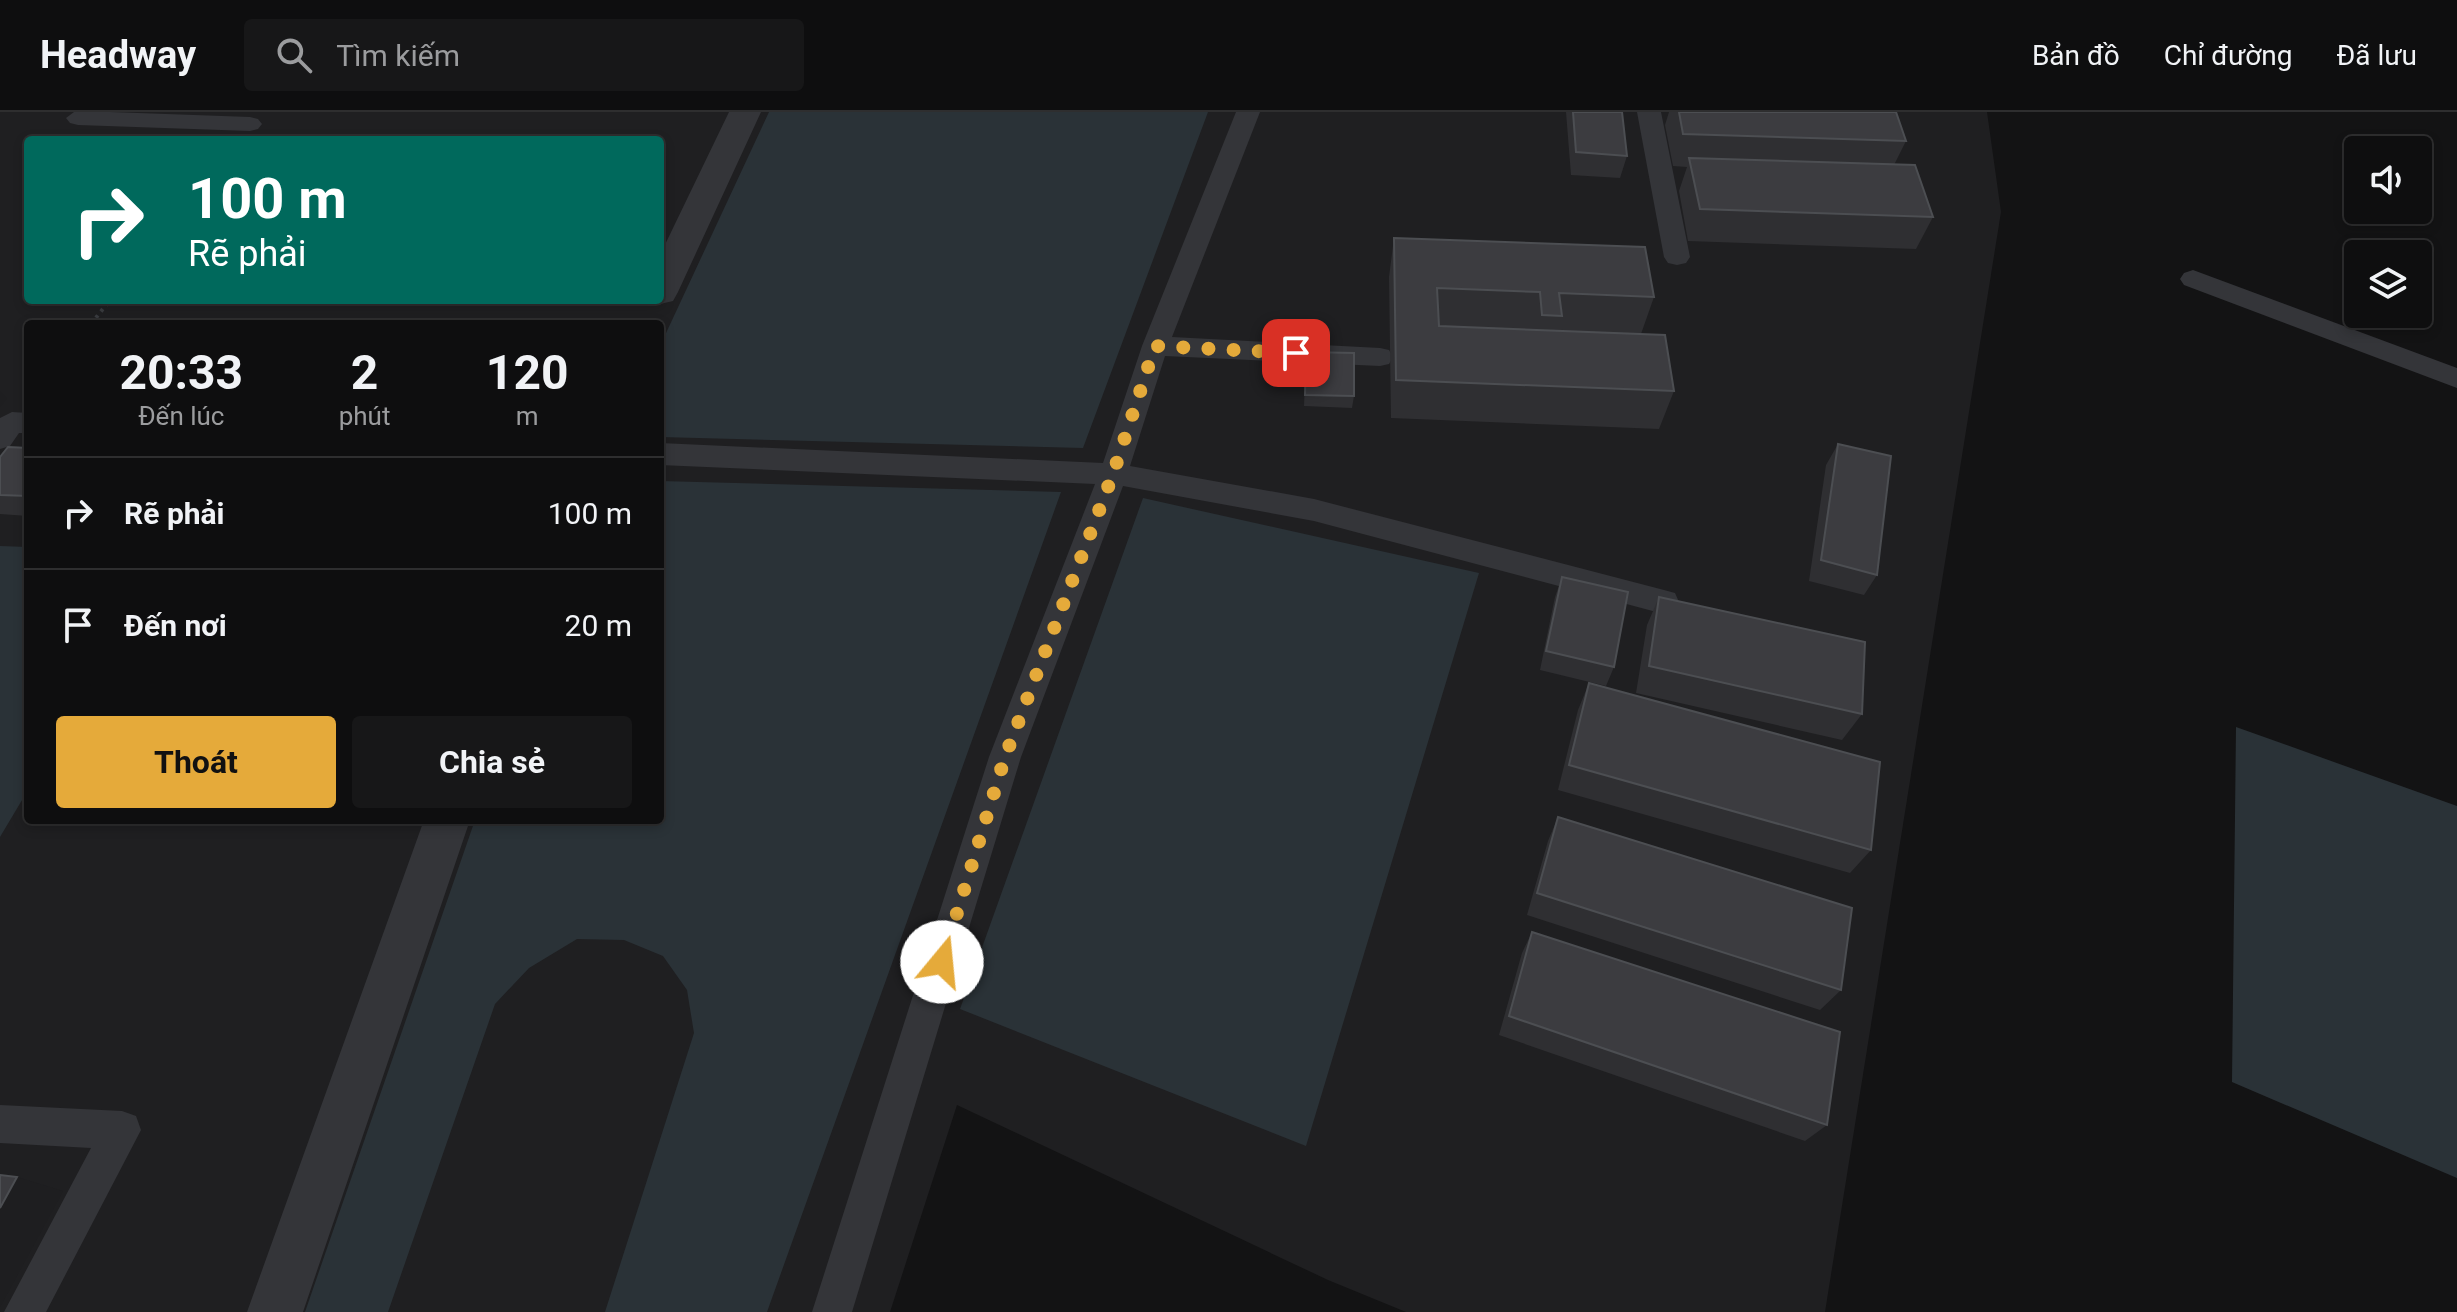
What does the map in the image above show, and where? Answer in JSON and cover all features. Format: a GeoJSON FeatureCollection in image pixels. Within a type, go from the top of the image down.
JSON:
{"type":"FeatureCollection","features":[{"type":"Feature","properties":{"kind":"street"},"geometry":{"type":"LineString","coordinates":[[664,284],[745,112]]}},
{"type":"Feature","properties":{"kind":"street"},"geometry":{"type":"LineString","coordinates":[[275,1312],[446,824]]}},
{"type":"Feature","properties":{"kind":"lane"},"geometry":{"type":"LineString","coordinates":[[832,1312],[1005,757],[1113,474],[1155,346],[1248,112]]}},
{"type":"Feature","properties":{"kind":"lane"},"geometry":{"type":"LineString","coordinates":[[1649,112],[1677,257]]}},
{"type":"Feature","properties":{"kind":"lane"},"geometry":{"type":"LineString","coordinates":[[78,118],[250,124]]}},
{"type":"Feature","properties":{"kind":"lane"},"geometry":{"type":"LineString","coordinates":[[2193,279],[2457,378]]}},
{"type":"Feature","properties":{"kind":"lane"},"geometry":{"type":"LineString","coordinates":[[1155,346],[1380,357]]}},
{"type":"Feature","properties":{"kind":"lane"},"geometry":{"type":"LineString","coordinates":[[0,439],[12,422],[24,423]]}},
{"type":"Feature","properties":{"kind":"lane"},"geometry":{"type":"LineString","coordinates":[[664,454],[1113,474],[1314,510],[1664,602]]}},
{"type":"Feature","properties":{"kind":"lane"},"geometry":{"type":"LineString","coordinates":[[0,1124],[122,1130],[24,1312]]}},
{"type":"Feature","properties":{"kind":"path"},"geometry":{"type":"LineString","coordinates":[[94,320],[107,304]]}},
{"type":"Feature","properties":{"kind":"shaded area"},"geometry":{"type":"Polygon","coordinates":[[[0,112],[1987,112],[2001,212],[1825,1312],[1406,1312],[1328,1280],[957,1105],[890,1312],[0,1312],[0,112]]]}},
{"type":"Feature","properties":{"kind":"shaded area"},"geometry":{"type":"Polygon","coordinates":[[[769,112],[1208,112],[1083,448],[664,437],[664,337],[769,112]]]}},
{"type":"Feature","properties":{"kind":"shaded area"},"geometry":{"type":"Polygon","coordinates":[[[664,481],[1061,492],[767,1312],[605,1312],[694,1033],[687,990],[663,956],[624,940],[577,939],[529,968],[495,1004],[388,1312],[305,1312],[474,824],[664,824],[664,481]]]}},
{"type":"Feature","properties":{"kind":"shaded area"},"geometry":{"type":"Polygon","coordinates":[[[1143,498],[1479,573],[1306,1146],[960,1009],[1143,498]]]}},
{"type":"Feature","properties":{"kind":"shaded area"},"geometry":{"type":"Polygon","coordinates":[[[0,546],[24,547],[24,797],[0,837],[0,546]]]}},
{"type":"Feature","properties":{"kind":"shaded area"},"geometry":{"type":"Polygon","coordinates":[[[2236,727],[2457,806],[2457,1178],[2232,1082],[2236,727]]]}},
{"type":"Feature","properties":{"kind":"building"},"geometry":{"type":"Polygon","coordinates":[[[1573,112],[1622,112],[1627,156],[1576,152],[1573,112]]]}},
{"type":"Feature","properties":{"kind":"building"},"geometry":{"type":"Polygon","coordinates":[[[1679,112],[1896,112],[1906,141],[1683,134],[1679,112]]]}},
{"type":"Feature","properties":{"kind":"building"},"geometry":{"type":"Polygon","coordinates":[[[1689,158],[1915,165],[1933,217],[1700,209],[1689,158]]]}},
{"type":"Feature","properties":{"kind":"building"},"geometry":{"type":"Polygon","coordinates":[[[1394,238],[1645,247],[1654,297],[1559,293],[1562,316],[1542,315],[1540,292],[1437,288],[1439,326],[1665,335],[1674,391],[1396,380],[1394,238]]]}},
{"type":"Feature","properties":{"kind":"building"},"geometry":{"type":"Polygon","coordinates":[[[1306,352],[1354,353],[1354,396],[1305,395],[1306,352]]]}},
{"type":"Feature","properties":{"kind":"building"},"geometry":{"type":"Polygon","coordinates":[[[1838,444],[1891,456],[1877,575],[1821,560],[1838,444]]]}},
{"type":"Feature","properties":{"kind":"building"},"geometry":{"type":"Polygon","coordinates":[[[8,447],[24,448],[24,496],[0,495],[0,457],[8,447]]]}},
{"type":"Feature","properties":{"kind":"building"},"geometry":{"type":"Polygon","coordinates":[[[1562,577],[1628,592],[1614,667],[1546,651],[1562,577]]]}},
{"type":"Feature","properties":{"kind":"building"},"geometry":{"type":"Polygon","coordinates":[[[1659,597],[1865,642],[1862,714],[1649,666],[1659,597]]]}},
{"type":"Feature","properties":{"kind":"building"},"geometry":{"type":"Polygon","coordinates":[[[1589,683],[1880,762],[1871,850],[1569,765],[1589,683]]]}},
{"type":"Feature","properties":{"kind":"building"},"geometry":{"type":"Polygon","coordinates":[[[1558,817],[1852,908],[1841,990],[1537,893],[1558,817]]]}},
{"type":"Feature","properties":{"kind":"building"},"geometry":{"type":"Polygon","coordinates":[[[1532,932],[1840,1032],[1827,1125],[1509,1016],[1532,932]]]}},
{"type":"Feature","properties":{"kind":"building"},"geometry":{"type":"Polygon","coordinates":[[[0,1175],[17,1177],[0,1208],[0,1175]]]}},
{"type":"Feature","properties":{"kind":"route"},"geometry":{"type":"LineString","coordinates":[[942,962],[1005,757],[1113,474],[1155,346],[1296,353]]}}]}
